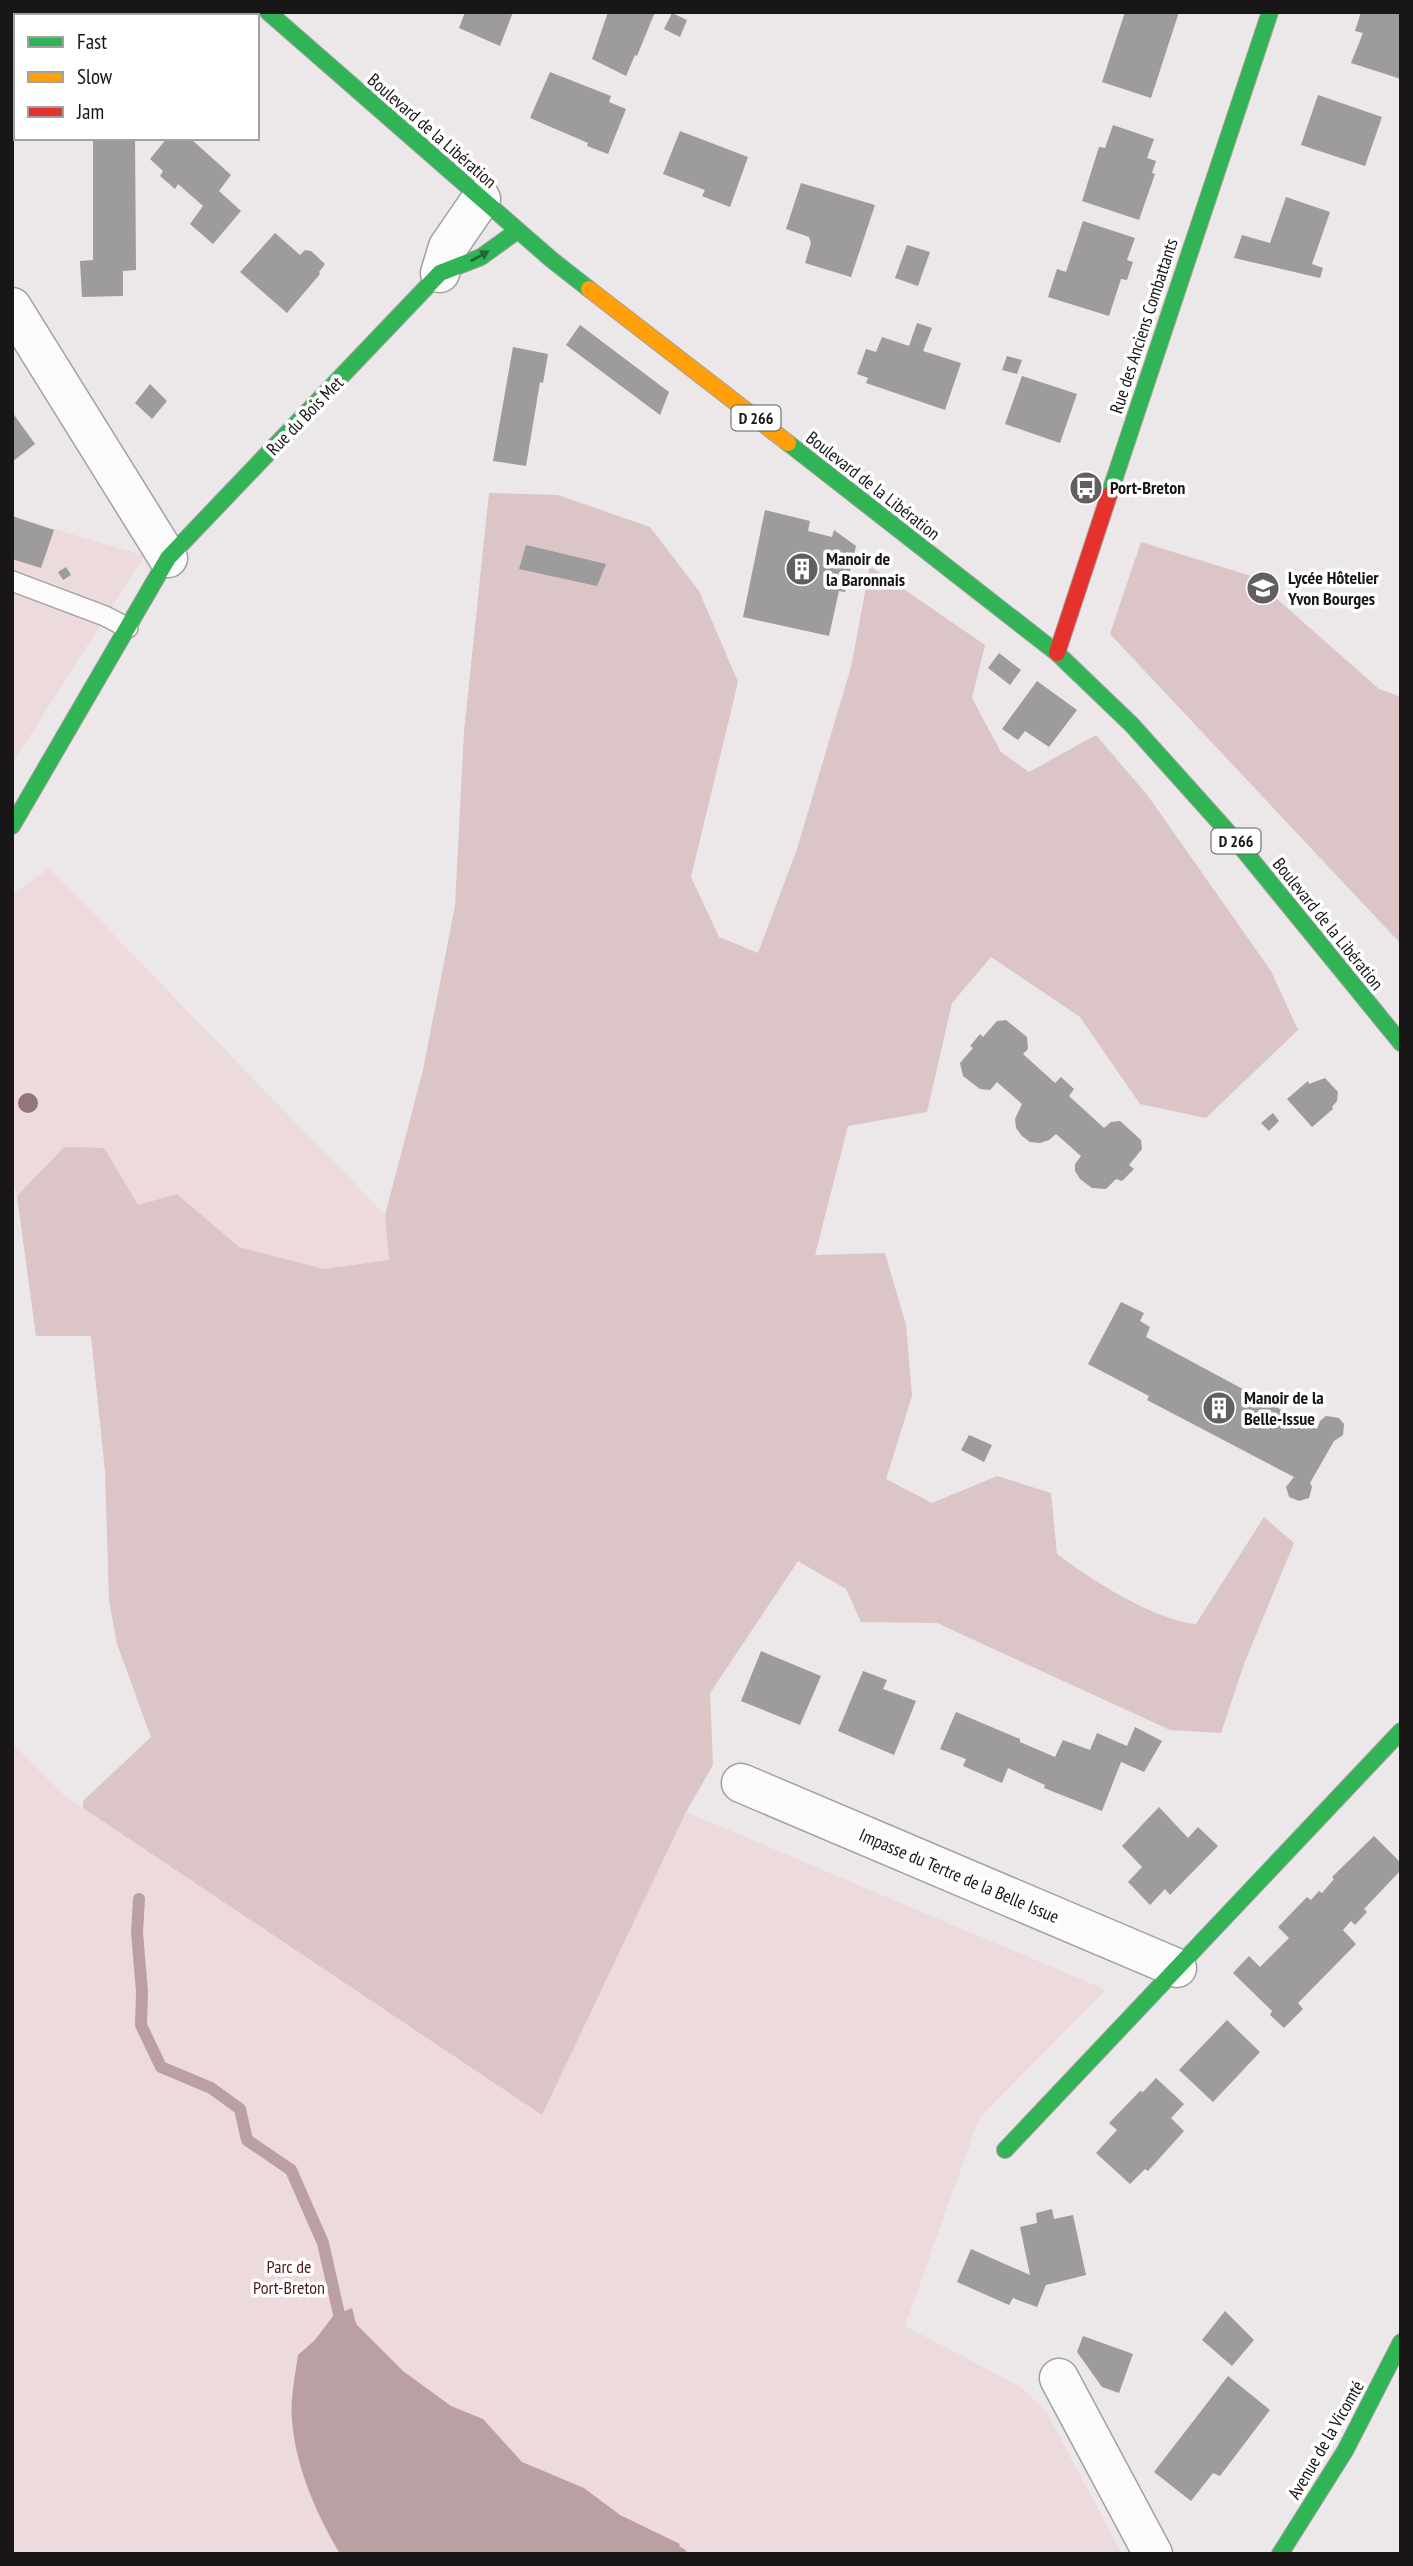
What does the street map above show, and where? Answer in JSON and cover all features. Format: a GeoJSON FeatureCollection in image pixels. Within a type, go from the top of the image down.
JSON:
{"type":"FeatureCollection","features":[{"type":"Feature","properties":{"kind":"main road","name":"Boulevard de la Libération"},"geometry":{"type":"LineString","coordinates":[[268,12],[517,231],[905,537],[1057,653],[1132,725],[1237,842],[1401,1043]]}},
{"type":"Feature","properties":{"kind":"main road","name":"Rue des Anciens Combattants"},"geometry":{"type":"LineString","coordinates":[[1057,653],[1187,254],[1270,12]]}},
{"type":"Feature","properties":{"kind":"main road","name":"Rue du Bois Met"},"geometry":{"type":"LineString","coordinates":[[12,826],[168,558],[440,273],[481,257],[517,231]]}},
{"type":"Feature","properties":{"kind":"main road"},"geometry":{"type":"LineString","coordinates":[[1005,2150],[1401,1731]]}},
{"type":"Feature","properties":{"kind":"main road","name":"Avenue de la Vicomté"},"geometry":{"type":"LineString","coordinates":[[1280,2554],[1342,2455],[1382,2384],[1401,2343]]}},
{"type":"Feature","properties":{"kind":"street","name":"Rue du Bois Met"},"geometry":{"type":"LineString","coordinates":[[440,273],[448,247],[481,199]]}},
{"type":"Feature","properties":{"kind":"street"},"geometry":{"type":"LineString","coordinates":[[12,307],[168,558]]}},
{"type":"Feature","properties":{"kind":"street","name":"Impasse du Tertre de la Belle Issue"},"geometry":{"type":"LineString","coordinates":[[741,1783],[1177,1968]]}},
{"type":"Feature","properties":{"kind":"street"},"geometry":{"type":"LineString","coordinates":[[1059,2378],[1153,2554]]}},
{"type":"Feature","properties":{"kind":"lane"},"geometry":{"type":"LineString","coordinates":[[12,580],[105,616],[128,628]]}},
{"type":"Feature","properties":{"kind":"green space"},"geometry":{"type":"Polygon","coordinates":[[[12,516],[144,556],[12,764],[12,516]]]}},
{"type":"Feature","properties":{"kind":"green space"},"geometry":{"type":"Polygon","coordinates":[[[49,868],[385,1215],[389,1260],[324,1269],[239,1247],[177,1194],[138,1205],[64,1147],[17,1196],[12,1176],[12,895],[49,868]]]}},
{"type":"Feature","properties":{"kind":"green space","name":"Parc de Port-Breton"},"geometry":{"type":"Polygon","coordinates":[[[12,1743],[65,1796],[542,2115],[686,1812],[1106,1990],[979,2118],[905,2326],[1021,2387],[1047,2413],[1122,2554],[12,2554],[12,1743]]]}},
{"type":"Feature","properties":{"kind":"shaded area"},"geometry":{"type":"Polygon","coordinates":[[[489,493],[558,495],[650,527],[699,591],[738,682],[691,877],[719,937],[758,953],[797,849],[851,667],[870,566],[985,645],[972,698],[1001,752],[1029,772],[1096,735],[1148,796],[1271,971],[1298,1030],[1206,1118],[1140,1104],[1080,1017],[991,957],[952,1003],[927,1112],[848,1126],[815,1255],[885,1253],[906,1325],[912,1396],[886,1479],[932,1503],[997,1476],[1051,1493],[1057,1554],[1087,1575],[1143,1607],[1196,1624],[1264,1517],[1294,1543],[1244,1664],[1221,1733],[1170,1730],[937,1623],[861,1622],[846,1589],[798,1561],[710,1693],[713,1765],[686,1812],[542,2115],[83,1808],[83,1801],[151,1737],[117,1644],[109,1600],[105,1471],[91,1336],[36,1336],[17,1196],[64,1147],[104,1148],[138,1205],[177,1194],[239,1247],[324,1269],[389,1260],[385,1215],[423,1070],[455,906],[464,732],[489,493]]]}},
{"type":"Feature","properties":{"kind":"shaded area"},"geometry":{"type":"Polygon","coordinates":[[[1141,542],[1251,576],[1379,689],[1401,697],[1401,944],[1110,634],[1141,542]]]}},
{"type":"Feature","properties":{"kind":"shaded area"},"geometry":{"type":"Polygon","coordinates":[[[352,2308],[356,2324],[403,2371],[451,2406],[483,2419],[522,2462],[584,2488],[620,2515],[680,2544],[675,2554],[340,2554],[315,2506],[303,2473],[294,2439],[292,2405],[298,2355],[315,2340],[333,2316],[352,2308]]]}},
{"type":"Feature","properties":{"kind":"building"},"geometry":{"type":"Polygon","coordinates":[[[63,12],[88,12],[88,14],[63,12]]]}},
{"type":"Feature","properties":{"kind":"building"},"geometry":{"type":"Polygon","coordinates":[[[465,12],[513,12],[500,46],[459,28],[465,12]]]}},
{"type":"Feature","properties":{"kind":"building"},"geometry":{"type":"Polygon","coordinates":[[[608,12],[655,12],[626,76],[592,59],[608,12]]]}},
{"type":"Feature","properties":{"kind":"building"},"geometry":{"type":"Polygon","coordinates":[[[1125,12],[1179,12],[1151,98],[1102,82],[1125,12]]]}},
{"type":"Feature","properties":{"kind":"building"},"geometry":{"type":"Polygon","coordinates":[[[1361,12],[1401,14],[1401,79],[1351,63],[1363,33],[1355,31],[1361,12]]]}},
{"type":"Feature","properties":{"kind":"building"},"geometry":{"type":"Polygon","coordinates":[[[672,13],[687,20],[680,37],[664,29],[672,13]]]}},
{"type":"Feature","properties":{"kind":"building"},"geometry":{"type":"Polygon","coordinates":[[[550,72],[611,96],[609,102],[626,109],[608,154],[530,118],[550,72]]]}},
{"type":"Feature","properties":{"kind":"building"},"geometry":{"type":"Polygon","coordinates":[[[1318,95],[1382,117],[1365,166],[1301,145],[1318,95]]]}},
{"type":"Feature","properties":{"kind":"building"},"geometry":{"type":"Polygon","coordinates":[[[1113,125],[1154,139],[1147,158],[1156,161],[1152,173],[1155,174],[1139,220],[1082,201],[1099,147],[1105,148],[1113,125]]]}},
{"type":"Feature","properties":{"kind":"building"},"geometry":{"type":"Polygon","coordinates":[[[680,131],[748,157],[730,207],[702,196],[705,190],[663,174],[680,131]]]}},
{"type":"Feature","properties":{"kind":"building"},"geometry":{"type":"Polygon","coordinates":[[[93,140],[135,140],[136,270],[123,271],[123,296],[82,297],[80,261],[93,260],[93,140]]]}},
{"type":"Feature","properties":{"kind":"building"},"geometry":{"type":"Polygon","coordinates":[[[165,140],[192,140],[231,175],[219,191],[241,211],[213,244],[190,224],[203,206],[178,184],[175,189],[160,176],[163,171],[150,159],[165,140]]]}},
{"type":"Feature","properties":{"kind":"building"},"geometry":{"type":"Polygon","coordinates":[[[801,183],[875,205],[851,277],[805,263],[811,243],[809,237],[786,229],[801,183]]]}},
{"type":"Feature","properties":{"kind":"building"},"geometry":{"type":"Polygon","coordinates":[[[1286,197],[1330,212],[1312,264],[1323,268],[1320,278],[1234,258],[1242,235],[1270,243],[1286,197]]]}},
{"type":"Feature","properties":{"kind":"building"},"geometry":{"type":"Polygon","coordinates":[[[1083,221],[1135,238],[1127,260],[1133,262],[1127,280],[1121,279],[1109,316],[1048,297],[1057,269],[1066,272],[1083,221]]]}},
{"type":"Feature","properties":{"kind":"building"},"geometry":{"type":"Polygon","coordinates":[[[275,233],[300,255],[305,250],[311,251],[325,264],[320,274],[287,313],[240,272],[275,233]]]}},
{"type":"Feature","properties":{"kind":"building"},"geometry":{"type":"Polygon","coordinates":[[[907,245],[930,252],[918,286],[895,278],[907,245]]]}},
{"type":"Feature","properties":{"kind":"building"},"geometry":{"type":"Polygon","coordinates":[[[917,323],[932,328],[923,351],[961,363],[945,410],[866,383],[868,378],[857,374],[866,349],[876,352],[882,337],[909,346],[917,323]]]}},
{"type":"Feature","properties":{"kind":"building"},"geometry":{"type":"Polygon","coordinates":[[[580,325],[669,392],[660,415],[566,345],[580,325]]]}},
{"type":"Feature","properties":{"kind":"building"},"geometry":{"type":"Polygon","coordinates":[[[513,347],[548,354],[543,383],[540,382],[526,466],[493,461],[513,347]]]}},
{"type":"Feature","properties":{"kind":"building"},"geometry":{"type":"Polygon","coordinates":[[[1007,356],[1022,360],[1017,374],[1002,370],[1007,356]]]}},
{"type":"Feature","properties":{"kind":"building"},"geometry":{"type":"Polygon","coordinates":[[[1022,376],[1077,394],[1060,443],[1005,424],[1022,376]]]}},
{"type":"Feature","properties":{"kind":"building"},"geometry":{"type":"Polygon","coordinates":[[[150,384],[167,401],[152,419],[135,403],[150,384]]]}},
{"type":"Feature","properties":{"kind":"building"},"geometry":{"type":"Polygon","coordinates":[[[12,412],[35,444],[12,462],[12,412]]]}},
{"type":"Feature","properties":{"kind":"building","name":"Manoir de la Baronnais"},"geometry":{"type":"Polygon","coordinates":[[[765,510],[810,521],[808,531],[832,537],[834,530],[856,546],[845,592],[839,591],[829,636],[743,617],[765,510]]]}},
{"type":"Feature","properties":{"kind":"building"},"geometry":{"type":"Polygon","coordinates":[[[12,516],[54,530],[41,568],[12,559],[12,516]]]}},
{"type":"Feature","properties":{"kind":"building"},"geometry":{"type":"Polygon","coordinates":[[[526,545],[606,564],[597,586],[519,569],[526,545]]]}},
{"type":"Feature","properties":{"kind":"building"},"geometry":{"type":"Polygon","coordinates":[[[66,567],[71,575],[63,580],[58,572],[66,567]]]}},
{"type":"Feature","properties":{"kind":"building"},"geometry":{"type":"Polygon","coordinates":[[[999,653],[1021,670],[1010,685],[988,668],[999,653]]]}},
{"type":"Feature","properties":{"kind":"building"},"geometry":{"type":"Polygon","coordinates":[[[1037,681],[1077,710],[1049,747],[1025,731],[1018,740],[1002,729],[1037,681]]]}},
{"type":"Feature","properties":{"kind":"building"},"geometry":{"type":"Polygon","coordinates":[[[1006,1020],[1027,1037],[1028,1049],[1023,1054],[1055,1083],[1061,1077],[1074,1089],[1069,1096],[1104,1128],[1111,1122],[1120,1121],[1141,1140],[1142,1149],[1129,1165],[1134,1169],[1122,1181],[1116,1179],[1106,1189],[1092,1188],[1080,1179],[1075,1171],[1075,1164],[1081,1156],[1056,1134],[1040,1143],[1030,1142],[1022,1136],[1016,1128],[1015,1119],[1022,1104],[997,1082],[990,1090],[980,1089],[963,1076],[960,1063],[973,1048],[970,1046],[980,1034],[983,1037],[997,1021],[1006,1020]]]}},
{"type":"Feature","properties":{"kind":"building"},"geometry":{"type":"Polygon","coordinates":[[[1325,1078],[1338,1092],[1337,1101],[1333,1109],[1312,1127],[1287,1099],[1308,1081],[1309,1084],[1325,1078]]]}},
{"type":"Feature","properties":{"kind":"building"},"geometry":{"type":"Polygon","coordinates":[[[1273,1113],[1279,1121],[1269,1131],[1261,1123],[1273,1113]]]}},
{"type":"Feature","properties":{"kind":"building","name":"Manoir de la Belle-Issue"},"geometry":{"type":"Polygon","coordinates":[[[1121,1302],[1144,1313],[1140,1321],[1150,1327],[1146,1337],[1317,1429],[1326,1416],[1339,1418],[1344,1424],[1343,1435],[1334,1441],[1310,1483],[1312,1487],[1309,1498],[1299,1501],[1289,1497],[1286,1487],[1294,1477],[1147,1400],[1149,1396],[1088,1364],[1121,1302]]]}},
{"type":"Feature","properties":{"kind":"building"},"geometry":{"type":"Polygon","coordinates":[[[969,1435],[992,1445],[984,1462],[961,1450],[969,1435]]]}},
{"type":"Feature","properties":{"kind":"building"},"geometry":{"type":"Polygon","coordinates":[[[761,1651],[821,1676],[800,1725],[741,1701],[761,1651]]]}},
{"type":"Feature","properties":{"kind":"building"},"geometry":{"type":"Polygon","coordinates":[[[863,1671],[887,1680],[883,1689],[916,1701],[894,1755],[838,1731],[863,1671]]]}},
{"type":"Feature","properties":{"kind":"building"},"geometry":{"type":"Polygon","coordinates":[[[956,1712],[1055,1757],[1063,1740],[1090,1750],[1097,1733],[1127,1746],[1135,1727],[1162,1741],[1144,1772],[1121,1762],[1102,1811],[1044,1788],[1045,1785],[1008,1768],[1002,1783],[963,1766],[966,1759],[940,1749],[956,1712]]]}},
{"type":"Feature","properties":{"kind":"building"},"geometry":{"type":"Polygon","coordinates":[[[1159,1807],[1188,1838],[1198,1827],[1218,1846],[1170,1895],[1165,1889],[1150,1905],[1128,1882],[1142,1867],[1122,1846],[1159,1807]]]}},
{"type":"Feature","properties":{"kind":"building"},"geometry":{"type":"Polygon","coordinates":[[[1374,1836],[1401,1863],[1401,1870],[1364,1909],[1367,1912],[1355,1925],[1351,1921],[1343,1930],[1356,1944],[1298,2003],[1303,2009],[1284,2028],[1270,2015],[1272,2011],[1233,1973],[1249,1956],[1260,1967],[1289,1938],[1278,1927],[1307,1897],[1311,1900],[1319,1891],[1322,1893],[1334,1879],[1332,1877],[1374,1836]]]}},
{"type":"Feature","properties":{"kind":"building"},"geometry":{"type":"Polygon","coordinates":[[[1227,2020],[1260,2052],[1213,2102],[1179,2070],[1227,2020]]]}},
{"type":"Feature","properties":{"kind":"building"},"geometry":{"type":"Polygon","coordinates":[[[1156,2078],[1184,2104],[1171,2118],[1184,2131],[1148,2171],[1145,2169],[1130,2184],[1096,2153],[1117,2130],[1109,2123],[1156,2078]]]}},
{"type":"Feature","properties":{"kind":"building"},"geometry":{"type":"Polygon","coordinates":[[[1052,2209],[1054,2219],[1073,2215],[1086,2275],[1046,2285],[1037,2307],[1013,2298],[1009,2305],[957,2282],[971,2249],[1030,2275],[1020,2227],[1037,2223],[1036,2213],[1052,2209]]]}},
{"type":"Feature","properties":{"kind":"building"},"geometry":{"type":"Polygon","coordinates":[[[1225,2311],[1254,2340],[1232,2366],[1202,2340],[1225,2311]]]}},
{"type":"Feature","properties":{"kind":"building"},"geometry":{"type":"Polygon","coordinates":[[[1083,2336],[1133,2354],[1119,2393],[1102,2387],[1077,2352],[1083,2336]]]}},
{"type":"Feature","properties":{"kind":"building"},"geometry":{"type":"Polygon","coordinates":[[[1228,2376],[1270,2410],[1220,2476],[1213,2473],[1191,2501],[1154,2472],[1228,2376]]]}},
{"type":"Feature","properties":{"kind":"waterway"},"geometry":{"type":"LineString","coordinates":[[139,1899],[137,1932],[142,1992],[141,2025],[161,2067],[211,2088],[240,2109],[247,2140],[291,2170],[323,2243],[339,2314],[351,2326]]}},
{"type":"Feature","properties":{"kind":"waterway"},"geometry":{"type":"LineString","coordinates":[[662,2544],[681,2554]]}},
{"type":"Feature","properties":{"kind":"traffic: fast"},"geometry":{"type":"LineString","coordinates":[[268,12],[552,260],[589,289]]}},
{"type":"Feature","properties":{"kind":"traffic: fast"},"geometry":{"type":"LineString","coordinates":[[1109,495],[1270,12]]}},
{"type":"Feature","properties":{"kind":"traffic: fast"},"geometry":{"type":"LineString","coordinates":[[12,826],[168,558],[440,273],[481,257],[517,231]]}},
{"type":"Feature","properties":{"kind":"traffic: fast"},"geometry":{"type":"LineString","coordinates":[[788,443],[1057,653],[1132,725],[1237,842],[1401,1043]]}},
{"type":"Feature","properties":{"kind":"traffic: fast"},"geometry":{"type":"LineString","coordinates":[[1005,2150],[1401,1731]]}},
{"type":"Feature","properties":{"kind":"traffic: fast"},"geometry":{"type":"LineString","coordinates":[[1280,2554],[1345,2451],[1401,2342]]}},
{"type":"Feature","properties":{"kind":"traffic: slow"},"geometry":{"type":"LineString","coordinates":[[589,289],[788,443]]}},
{"type":"Feature","properties":{"kind":"traffic: jam"},"geometry":{"type":"LineString","coordinates":[[1057,653],[1109,495]]}},
{"type":"Feature","properties":{"kind":"place","name":"Port-Breton"},"geometry":{"type":"Point","coordinates":[1086,488]}},
{"type":"Feature","properties":{"kind":"place","name":"Manoir de la Baronnais"},"geometry":{"type":"Point","coordinates":[802,569]}},
{"type":"Feature","properties":{"kind":"place","name":"Lycée Hôtelier Yvon Bourges"},"geometry":{"type":"Point","coordinates":[1263,588]}},
{"type":"Feature","properties":{"kind":"place","name":"Manoir de la Belle-Issue"},"geometry":{"type":"Point","coordinates":[1219,1408]}}]}
